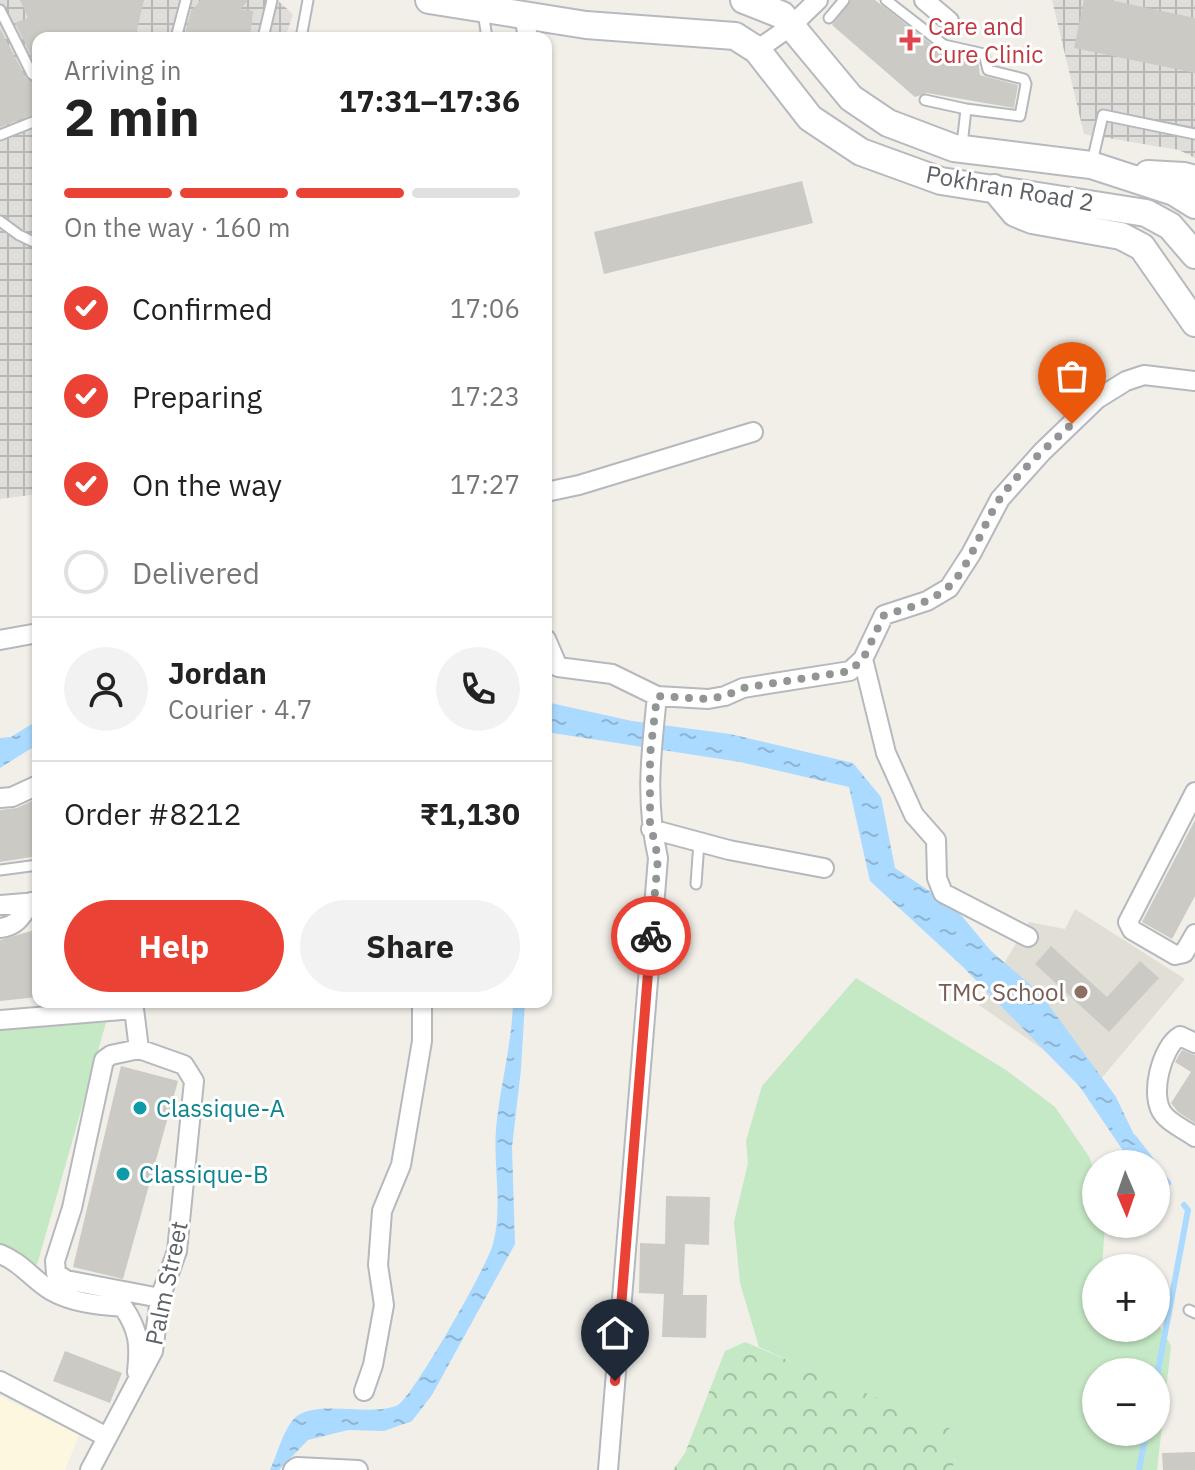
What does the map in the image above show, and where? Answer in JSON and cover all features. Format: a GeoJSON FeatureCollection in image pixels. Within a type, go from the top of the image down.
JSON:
{"type":"FeatureCollection","features":[{"type":"Feature","properties":{"kind":"main road","name":"Pokhran Road 2"},"geometry":{"type":"LineString","coordinates":[[429,0],[483,9],[526,27],[586,25],[735,36],[757,50],[810,118],[861,152],[941,181],[1146,213],[1170,226],[1188,246]]}},
{"type":"Feature","properties":{"kind":"main road","name":"Pokhran Road 2"},"geometry":{"type":"LineString","coordinates":[[744,0],[782,15],[851,98],[888,123],[961,149],[1091,165],[1174,192],[1195,205]]}},
{"type":"Feature","properties":{"kind":"main road"},"geometry":{"type":"LineString","coordinates":[[1033,194],[1038,158]]}},
{"type":"Feature","properties":{"kind":"main road"},"geometry":{"type":"LineString","coordinates":[[1129,177],[1153,174],[1195,179]]}},
{"type":"Feature","properties":{"kind":"main road"},"geometry":{"type":"LineString","coordinates":[[994,188],[1015,213],[1032,220],[1121,236],[1142,247],[1195,323]]}},
{"type":"Feature","properties":{"kind":"street"},"geometry":{"type":"LineString","coordinates":[[757,50],[791,26],[818,0]]}},
{"type":"Feature","properties":{"kind":"street"},"geometry":{"type":"LineString","coordinates":[[926,1],[949,21]]}},
{"type":"Feature","properties":{"kind":"street"},"geometry":{"type":"LineString","coordinates":[[552,653],[558,667],[612,674],[657,696],[708,699],[743,688],[850,671],[863,659],[884,615],[927,601],[949,588],[1000,499],[1042,452],[1097,399],[1126,381],[1144,375],[1195,381]]}},
{"type":"Feature","properties":{"kind":"street"},"geometry":{"type":"LineString","coordinates":[[552,491],[753,432]]}},
{"type":"Feature","properties":{"kind":"street"},"geometry":{"type":"LineString","coordinates":[[0,640],[32,634]]}},
{"type":"Feature","properties":{"kind":"street"},"geometry":{"type":"LineString","coordinates":[[863,659],[886,753],[914,815],[936,840],[937,878],[943,893],[1028,937]]}},
{"type":"Feature","properties":{"kind":"street"},"geometry":{"type":"LineString","coordinates":[[608,1470],[658,858],[651,829],[650,755],[657,696]]}},
{"type":"Feature","properties":{"kind":"street"},"geometry":{"type":"LineString","coordinates":[[0,798],[12,797],[32,788]]}},
{"type":"Feature","properties":{"kind":"street"},"geometry":{"type":"LineString","coordinates":[[1195,792],[1128,922],[1132,930],[1175,955],[1184,953],[1195,934]]}},
{"type":"Feature","properties":{"kind":"street"},"geometry":{"type":"LineString","coordinates":[[651,829],[729,850],[824,868]]}},
{"type":"Feature","properties":{"kind":"street"},"geometry":{"type":"LineString","coordinates":[[0,905],[32,902]]}},
{"type":"Feature","properties":{"kind":"street"},"geometry":{"type":"LineString","coordinates":[[0,928],[9,927],[19,920],[32,904]]}},
{"type":"Feature","properties":{"kind":"street"},"geometry":{"type":"LineString","coordinates":[[0,1020],[114,1008]]}},
{"type":"Feature","properties":{"kind":"street"},"geometry":{"type":"LineString","coordinates":[[133,1008],[139,1049],[111,1055],[104,1060],[72,1208],[55,1261],[56,1273],[66,1280],[160,1298]]}},
{"type":"Feature","properties":{"kind":"street"},"geometry":{"type":"LineString","coordinates":[[364,1391],[373,1365],[384,1305],[378,1265],[382,1211],[401,1165],[422,1041],[422,1008]]}},
{"type":"Feature","properties":{"kind":"street"},"geometry":{"type":"LineString","coordinates":[[1195,1043],[1180,1036],[1174,1040],[1161,1066],[1157,1102],[1164,1116],[1195,1137]]}},
{"type":"Feature","properties":{"kind":"street","name":"Palm Street"},"geometry":{"type":"LineString","coordinates":[[90,1470],[153,1351],[160,1298],[177,1251],[194,1081],[184,1065],[139,1049]]}},
{"type":"Feature","properties":{"kind":"street"},"geometry":{"type":"LineString","coordinates":[[0,1254],[16,1260],[51,1290],[88,1304],[123,1307],[135,1324],[140,1350],[136,1386]]}},
{"type":"Feature","properties":{"kind":"street"},"geometry":{"type":"LineString","coordinates":[[0,1381],[107,1437]]}},
{"type":"Feature","properties":{"kind":"street"},"geometry":{"type":"LineString","coordinates":[[293,1470],[297,1467],[358,1470]]}},
{"type":"Feature","properties":{"kind":"lane"},"geometry":{"type":"LineString","coordinates":[[178,32],[186,0]]}},
{"type":"Feature","properties":{"kind":"lane"},"geometry":{"type":"LineString","coordinates":[[264,32],[272,0]]}},
{"type":"Feature","properties":{"kind":"lane"},"geometry":{"type":"LineString","coordinates":[[302,32],[308,0]]}},
{"type":"Feature","properties":{"kind":"lane"},"geometry":{"type":"LineString","coordinates":[[829,18],[844,0]]}},
{"type":"Feature","properties":{"kind":"lane"},"geometry":{"type":"LineString","coordinates":[[886,0],[944,45],[984,54],[988,70],[1024,79],[1026,84],[1020,116],[925,100]]}},
{"type":"Feature","properties":{"kind":"lane"},"geometry":{"type":"LineString","coordinates":[[483,9],[486,32]]}},
{"type":"Feature","properties":{"kind":"lane"},"geometry":{"type":"LineString","coordinates":[[0,10],[32,74]]}},
{"type":"Feature","properties":{"kind":"lane"},"geometry":{"type":"LineString","coordinates":[[961,149],[966,109]]}},
{"type":"Feature","properties":{"kind":"lane"},"geometry":{"type":"LineString","coordinates":[[1091,165],[1103,115],[1195,134]]}},
{"type":"Feature","properties":{"kind":"lane"},"geometry":{"type":"LineString","coordinates":[[0,135],[32,122]]}},
{"type":"Feature","properties":{"kind":"lane"},"geometry":{"type":"LineString","coordinates":[[0,221],[32,241]]}},
{"type":"Feature","properties":{"kind":"lane"},"geometry":{"type":"LineString","coordinates":[[696,884],[699,842]]}},
{"type":"Feature","properties":{"kind":"lane"},"geometry":{"type":"LineString","coordinates":[[0,870],[32,866]]}},
{"type":"Feature","properties":{"kind":"shaded area"},"geometry":{"type":"Polygon","coordinates":[[[0,0],[277,0],[293,14],[287,32],[32,32],[32,495],[0,499],[0,0]]]}},
{"type":"Feature","properties":{"kind":"shaded area"},"geometry":{"type":"Polygon","coordinates":[[[1052,0],[1195,0],[1195,158],[1179,150],[1084,134],[1052,0]]]}},
{"type":"Feature","properties":{"kind":"shaded area","name":"TMC School"},"geometry":{"type":"Polygon","coordinates":[[[1075,909],[1185,979],[1095,1086],[979,1005],[1029,922],[1065,929],[1075,909]]]}},
{"type":"Feature","properties":{"kind":"shaded area"},"geometry":{"type":"Polygon","coordinates":[[[0,1396],[79,1435],[65,1470],[0,1470],[0,1396]]]}},
{"type":"Feature","properties":{"kind":"green space"},"geometry":{"type":"Polygon","coordinates":[[[856,978],[1006,1070],[1055,1107],[1085,1150],[1082,1150],[1082,1238],[1104,1238],[1103,1254],[1082,1254],[1082,1342],[1169,1342],[1171,1346],[1170,1358],[1082,1358],[1082,1446],[1160,1446],[1157,1470],[952,1470],[955,1458],[812,1371],[759,1347],[740,1283],[734,1222],[748,1163],[746,1141],[762,1086],[856,978]]]}},
{"type":"Feature","properties":{"kind":"green space"},"geometry":{"type":"Polygon","coordinates":[[[107,1019],[37,1265],[0,1248],[0,1028],[107,1019]]]}},
{"type":"Feature","properties":{"kind":"green space"},"geometry":{"type":"Polygon","coordinates":[[[745,1342],[953,1430],[955,1458],[952,1470],[673,1470],[685,1453],[725,1351],[745,1342]]]}},
{"type":"Feature","properties":{"kind":"water"},"geometry":{"type":"Polygon","coordinates":[[[552,703],[632,721],[730,734],[853,763],[881,797],[895,868],[956,909],[991,951],[1040,993],[1116,1097],[1141,1150],[1123,1150],[1080,1087],[962,966],[870,881],[849,787],[740,762],[552,733],[552,703]]]}},
{"type":"Feature","properties":{"kind":"water"},"geometry":{"type":"Polygon","coordinates":[[[32,724],[32,748],[0,768],[0,738],[11,737],[32,724]]]}},
{"type":"Feature","properties":{"kind":"water"},"geometry":{"type":"Polygon","coordinates":[[[512,1008],[525,1008],[512,1147],[515,1244],[432,1395],[412,1421],[384,1431],[348,1430],[308,1440],[279,1470],[270,1470],[286,1431],[302,1413],[327,1409],[373,1410],[398,1405],[418,1380],[449,1330],[488,1257],[496,1230],[496,1129],[512,1008]]]}},
{"type":"Feature","properties":{"kind":"building"},"geometry":{"type":"Polygon","coordinates":[[[20,0],[144,0],[136,32],[32,32],[32,57],[15,23],[28,18],[20,0]]]}},
{"type":"Feature","properties":{"kind":"building"},"geometry":{"type":"Polygon","coordinates":[[[201,0],[248,0],[241,9],[253,11],[251,32],[186,32],[191,11],[201,0]]]}},
{"type":"Feature","properties":{"kind":"building"},"geometry":{"type":"Polygon","coordinates":[[[851,0],[875,0],[940,51],[978,60],[980,75],[1018,85],[1014,108],[927,93],[915,97],[832,25],[851,0]]]}},
{"type":"Feature","properties":{"kind":"building"},"geometry":{"type":"Polygon","coordinates":[[[1084,0],[1110,0],[1195,18],[1195,73],[1074,48],[1084,0]]]}},
{"type":"Feature","properties":{"kind":"building"},"geometry":{"type":"Polygon","coordinates":[[[0,29],[26,78],[32,82],[32,115],[0,127],[0,29]]]}},
{"type":"Feature","properties":{"kind":"building"},"geometry":{"type":"Polygon","coordinates":[[[802,181],[813,223],[604,274],[594,232],[802,181]]]}},
{"type":"Feature","properties":{"kind":"building"},"geometry":{"type":"Polygon","coordinates":[[[32,801],[32,857],[0,862],[0,810],[17,808],[32,801]]]}},
{"type":"Feature","properties":{"kind":"building"},"geometry":{"type":"Polygon","coordinates":[[[1195,820],[1195,896],[1172,939],[1142,922],[1195,820]]]}},
{"type":"Feature","properties":{"kind":"building"},"geometry":{"type":"Polygon","coordinates":[[[32,931],[32,998],[0,1001],[0,940],[32,931]]]}},
{"type":"Feature","properties":{"kind":"building"},"geometry":{"type":"Polygon","coordinates":[[[1051,946],[1107,997],[1140,961],[1159,978],[1109,1032],[1035,964],[1051,946]]]}},
{"type":"Feature","properties":{"kind":"building"},"geometry":{"type":"Polygon","coordinates":[[[1182,1050],[1195,1055],[1195,1123],[1178,1112],[1171,1103],[1191,1072],[1175,1062],[1182,1050]]]}},
{"type":"Feature","properties":{"kind":"building"},"geometry":{"type":"Polygon","coordinates":[[[121,1066],[178,1081],[123,1279],[73,1267],[121,1066]]]}},
{"type":"Feature","properties":{"kind":"building"},"geometry":{"type":"Polygon","coordinates":[[[666,1196],[710,1197],[709,1245],[685,1244],[683,1295],[707,1295],[706,1338],[662,1337],[664,1294],[639,1293],[640,1243],[665,1244],[666,1196]]]}},
{"type":"Feature","properties":{"kind":"building"},"geometry":{"type":"Polygon","coordinates":[[[65,1351],[122,1373],[110,1403],[53,1381],[65,1351]]]}},
{"type":"Feature","properties":{"kind":"building"},"geometry":{"type":"Polygon","coordinates":[[[1195,1452],[1195,1470],[1163,1470],[1162,1453],[1195,1452]]]}},
{"type":"Feature","properties":{"kind":"waterway"},"geometry":{"type":"LineString","coordinates":[[1134,1138],[1143,1150]]}},
{"type":"Feature","properties":{"kind":"waterway"},"geometry":{"type":"LineString","coordinates":[[1160,1358],[1188,1210],[1184,1205]]}},
{"type":"Feature","properties":{"kind":"waterway"},"geometry":{"type":"LineString","coordinates":[[1139,1470],[1143,1446]]}},
{"type":"Feature","properties":{"kind":"way so far"},"geometry":{"type":"LineString","coordinates":[[651,936],[658,858],[650,822],[650,755],[657,696],[708,699],[743,688],[850,671],[863,659],[884,615],[927,601],[949,588],[1000,499],[1072,424]]}},
{"type":"Feature","properties":{"kind":"place","name":"Care and Cure Clinic"},"geometry":{"type":"Point","coordinates":[910,40]}},
{"type":"Feature","properties":{"kind":"place","name":"TMC School"},"geometry":{"type":"Point","coordinates":[1081,992]}},
{"type":"Feature","properties":{"kind":"place","name":"Classique-A"},"geometry":{"type":"Point","coordinates":[140,1108]}},
{"type":"Feature","properties":{"kind":"place","name":"Classique-B"},"geometry":{"type":"Point","coordinates":[123,1174]}},
{"type":"Feature","properties":{"kind":"route"},"geometry":{"type":"LineString","coordinates":[[615,1381],[651,936]]}}]}
